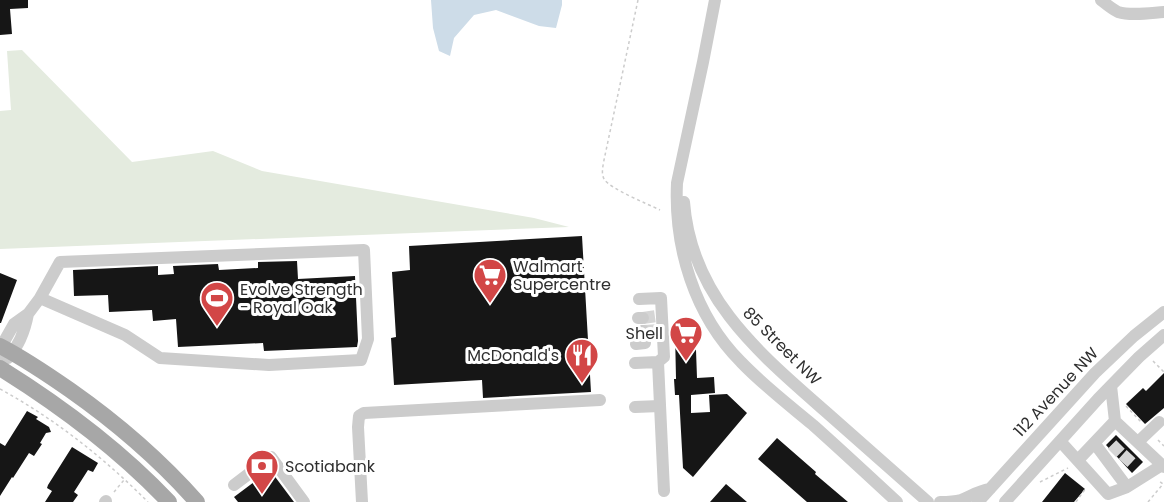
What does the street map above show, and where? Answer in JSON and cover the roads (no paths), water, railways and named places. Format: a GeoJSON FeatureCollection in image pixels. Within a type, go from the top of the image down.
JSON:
{"type":"FeatureCollection","features":[{"type":"Feature","properties":{"kind":"main road"},"geometry":{"type":"LineString","coordinates":[[3,351],[53,378],[95,408],[156,459],[197,502]]}},
{"type":"Feature","properties":{"kind":"main road"},"geometry":{"type":"LineString","coordinates":[[0,367],[51,401],[104,441],[143,475],[169,502]]}},
{"type":"Feature","properties":{"kind":"street","name":"85 Street NW"},"geometry":{"type":"LineString","coordinates":[[715,0],[676,183],[678,223],[685,266],[710,321],[740,362],[897,502]]}},
{"type":"Feature","properties":{"kind":"street"},"geometry":{"type":"LineString","coordinates":[[1101,0],[1119,12],[1164,12]]}},
{"type":"Feature","properties":{"kind":"street","name":"85 Street NW"},"geometry":{"type":"LineString","coordinates":[[687,136],[683,192],[688,235],[700,269],[710,288],[743,336],[764,357],[928,502]]}},
{"type":"Feature","properties":{"kind":"street"},"geometry":{"type":"LineString","coordinates":[[0,367],[3,351],[24,332],[28,314],[40,298],[60,262],[364,250],[368,339],[361,360],[269,366],[160,358],[125,335],[40,298]]}},
{"type":"Feature","properties":{"kind":"street"},"geometry":{"type":"LineString","coordinates":[[635,363],[658,362],[664,357],[659,316],[661,298],[639,299]]}},
{"type":"Feature","properties":{"kind":"street","name":"112 Avenue NW"},"geometry":{"type":"LineString","coordinates":[[978,502],[1095,373],[1134,336],[1164,312]]}},
{"type":"Feature","properties":{"kind":"street"},"geometry":{"type":"LineString","coordinates":[[1005,502],[1111,386],[1164,335]]}},
{"type":"Feature","properties":{"kind":"street"},"geometry":{"type":"LineString","coordinates":[[658,362],[664,491]]}},
{"type":"Feature","properties":{"kind":"street"},"geometry":{"type":"LineString","coordinates":[[1060,441],[1107,499],[1163,466],[1133,443],[1115,421],[1111,386]]}},
{"type":"Feature","properties":{"kind":"street"},"geometry":{"type":"LineString","coordinates":[[362,502],[358,428],[359,416],[364,413],[600,399]]}},
{"type":"Feature","properties":{"kind":"street"},"geometry":{"type":"LineString","coordinates":[[635,407],[660,406]]}},
{"type":"Feature","properties":{"kind":"street"},"geometry":{"type":"LineString","coordinates":[[1076,463],[1115,421]]}},
{"type":"Feature","properties":{"kind":"street"},"geometry":{"type":"LineString","coordinates":[[1133,443],[1159,422]]}},
{"type":"Feature","properties":{"kind":"street"},"geometry":{"type":"LineString","coordinates":[[1095,444],[1119,467],[1127,486]]}},
{"type":"Feature","properties":{"kind":"street"},"geometry":{"type":"LineString","coordinates":[[234,485],[271,457],[304,502]]}},
{"type":"Feature","properties":{"kind":"street"},"geometry":{"type":"LineString","coordinates":[[940,502],[961,500],[979,491],[990,489]]}},
{"type":"Feature","properties":{"kind":"water"},"geometry":{"type":"Polygon","coordinates":[[[431,0],[562,0],[562,5],[556,28],[539,26],[496,10],[474,15],[454,38],[450,56],[439,51],[433,28],[431,0]]]}},
{"type":"Feature","properties":{"kind":"tunnel"},"geometry":{"type":"LineString","coordinates":[[643,318],[657,316]]}},
{"type":"Feature","properties":{"kind":"tunnel"},"geometry":{"type":"LineString","coordinates":[[644,331],[658,330]]}},
{"type":"Feature","properties":{"kind":"tunnel"},"geometry":{"type":"LineString","coordinates":[[1112,453],[1123,442]]}},
{"type":"Feature","properties":{"kind":"tunnel"},"geometry":{"type":"LineString","coordinates":[[1123,463],[1133,452]]}},
{"type":"Feature","properties":{"kind":"place","name":"Walmart Supercentre"},"geometry":{"type":"Point","coordinates":[490,304]}},
{"type":"Feature","properties":{"kind":"place","name":"Evolve Strength - Royal Oak"},"geometry":{"type":"Point","coordinates":[217,327]}},
{"type":"Feature","properties":{"kind":"place","name":"Shell"},"geometry":{"type":"Point","coordinates":[686,362]}},
{"type":"Feature","properties":{"kind":"place","name":"McDonald's"},"geometry":{"type":"Point","coordinates":[582,384]}},
{"type":"Feature","properties":{"kind":"place","name":"Scotiabank"},"geometry":{"type":"Point","coordinates":[262,495]}}]}
